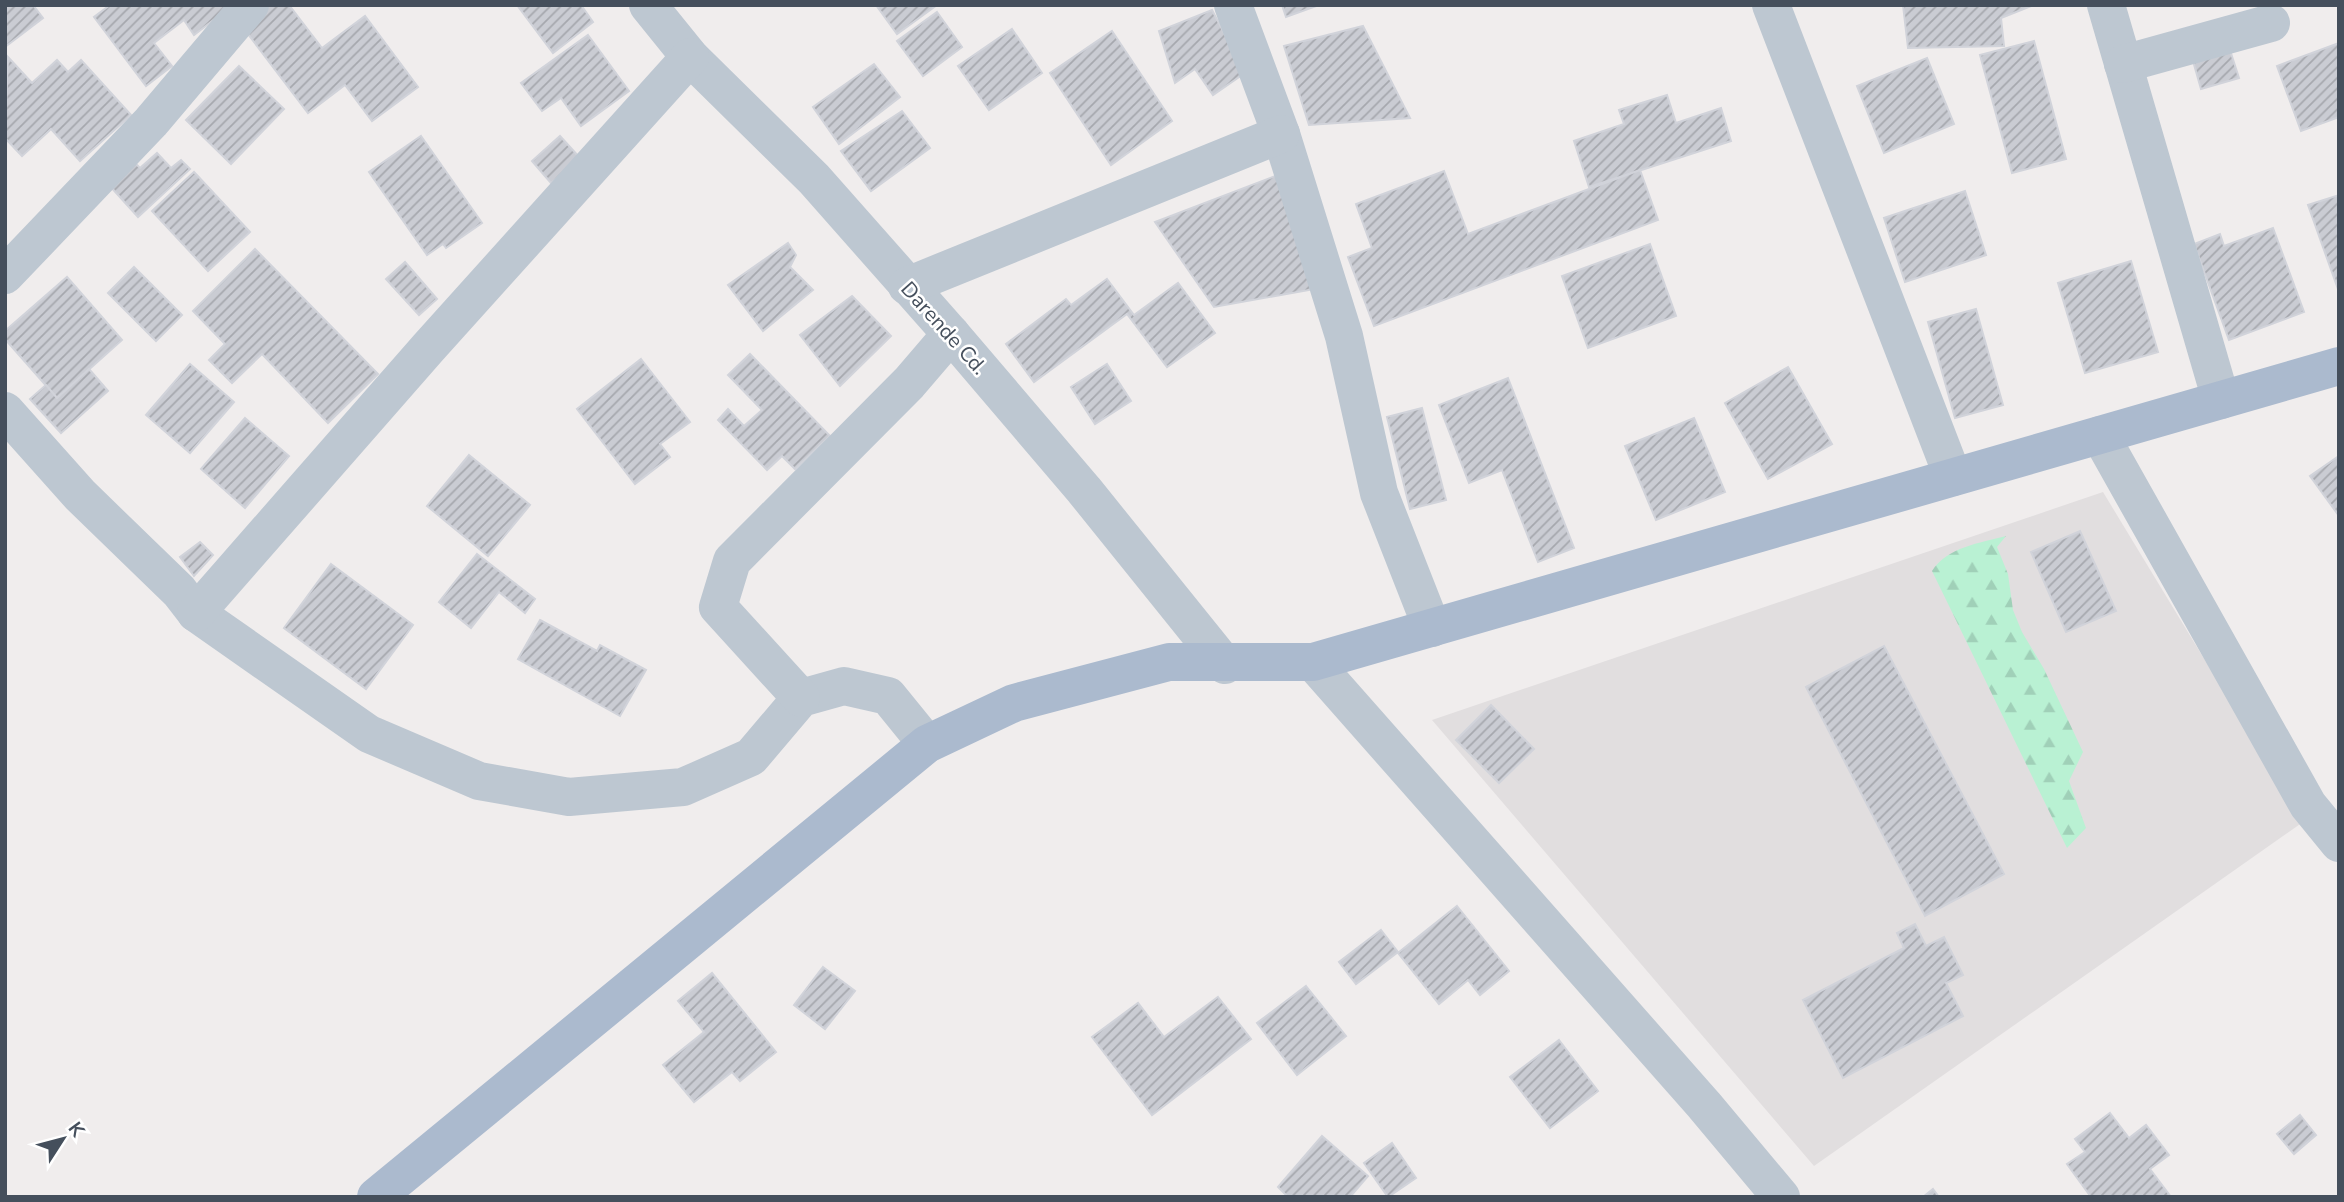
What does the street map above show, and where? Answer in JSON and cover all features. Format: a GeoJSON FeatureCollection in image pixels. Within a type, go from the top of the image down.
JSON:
{"type":"FeatureCollection","features":[{"type":"Feature","properties":{"kind":"main road"},"geometry":{"type":"LineString","coordinates":[[376,1197],[927,744],[1014,703],[1169,662],[1313,662],[2339,366]]}},
{"type":"Feature","properties":{"kind":"street"},"geometry":{"type":"LineString","coordinates":[[5,275],[151,122],[250,5]]}},
{"type":"Feature","properties":{"kind":"street","name":"Darende Cd."},"geometry":{"type":"LineString","coordinates":[[649,5],[691,57],[814,179],[951,334],[1084,490],[1225,664]]}},
{"type":"Feature","properties":{"kind":"street"},"geometry":{"type":"LineString","coordinates":[[1233,5],[1281,134],[1345,336],[1379,493],[1432,628]]}},
{"type":"Feature","properties":{"kind":"street"},"geometry":{"type":"LineString","coordinates":[[1771,5],[1953,477]]}},
{"type":"Feature","properties":{"kind":"street"},"geometry":{"type":"LineString","coordinates":[[2106,5],[2221,400]]}},
{"type":"Feature","properties":{"kind":"street"},"geometry":{"type":"LineString","coordinates":[[2123,64],[2271,23]]}},
{"type":"Feature","properties":{"kind":"street"},"geometry":{"type":"LineString","coordinates":[[197,613],[428,348],[691,57]]}},
{"type":"Feature","properties":{"kind":"street"},"geometry":{"type":"LineString","coordinates":[[907,286],[1281,134]]}},
{"type":"Feature","properties":{"kind":"street"},"geometry":{"type":"LineString","coordinates":[[801,698],[718,607],[732,561],[909,383],[951,334]]}},
{"type":"Feature","properties":{"kind":"street"},"geometry":{"type":"LineString","coordinates":[[5,411],[80,495],[178,590],[197,613],[369,734],[479,781],[569,797],[683,787],[751,757],[801,698],[844,686],[888,696],[927,744]]}},
{"type":"Feature","properties":{"kind":"street"},"geometry":{"type":"LineString","coordinates":[[2100,435],[2308,806],[2339,843]]}},
{"type":"Feature","properties":{"kind":"street"},"geometry":{"type":"LineString","coordinates":[[1313,662],[1704,1105],[1781,1197]]}},
{"type":"Feature","properties":{"kind":"shaded area"},"geometry":{"type":"Polygon","coordinates":[[[2103,492],[2303,822],[1814,1166],[1432,720],[2103,492]]]}},
{"type":"Feature","properties":{"kind":"green space"},"geometry":{"type":"Polygon","coordinates":[[[2006,536],[1997,547],[2008,574],[2013,610],[2083,752],[2069,781],[2086,828],[2067,848],[1932,571],[1946,556],[1955,551],[2006,536]]]}},
{"type":"Feature","properties":{"kind":"building"},"geometry":{"type":"Polygon","coordinates":[[[5,5],[33,5],[43,18],[5,47],[5,5]]]}},
{"type":"Feature","properties":{"kind":"building"},"geometry":{"type":"Polygon","coordinates":[[[110,5],[233,5],[194,35],[184,20],[154,43],[172,66],[146,86],[94,17],[110,5]]]}},
{"type":"Feature","properties":{"kind":"building"},"geometry":{"type":"Polygon","coordinates":[[[267,5],[289,5],[322,48],[365,16],[418,87],[372,121],[345,85],[308,113],[241,25],[267,5]]]}},
{"type":"Feature","properties":{"kind":"building"},"geometry":{"type":"Polygon","coordinates":[[[517,5],[581,5],[593,22],[553,53],[517,5]]]}},
{"type":"Feature","properties":{"kind":"building"},"geometry":{"type":"Polygon","coordinates":[[[876,5],[937,5],[897,34],[876,5]]]}},
{"type":"Feature","properties":{"kind":"building"},"geometry":{"type":"Polygon","coordinates":[[[1282,5],[1319,5],[1286,17],[1282,5]]]}},
{"type":"Feature","properties":{"kind":"building"},"geometry":{"type":"Polygon","coordinates":[[[1903,5],[2034,5],[2001,18],[2004,46],[1908,48],[1903,5]]]}},
{"type":"Feature","properties":{"kind":"building"},"geometry":{"type":"Polygon","coordinates":[[[1212,10],[1245,73],[1213,95],[1195,69],[1175,83],[1159,31],[1212,10]]]}},
{"type":"Feature","properties":{"kind":"building"},"geometry":{"type":"Polygon","coordinates":[[[937,12],[962,47],[923,76],[897,41],[937,12]]]}},
{"type":"Feature","properties":{"kind":"building"},"geometry":{"type":"Polygon","coordinates":[[[1363,26],[1410,118],[1309,125],[1284,46],[1363,26]]]}},
{"type":"Feature","properties":{"kind":"building"},"geometry":{"type":"Polygon","coordinates":[[[1012,29],[1042,73],[989,110],[958,66],[1012,29]]]}},
{"type":"Feature","properties":{"kind":"building"},"geometry":{"type":"Polygon","coordinates":[[[1112,31],[1172,121],[1111,165],[1050,73],[1112,31]]]}},
{"type":"Feature","properties":{"kind":"building"},"geometry":{"type":"Polygon","coordinates":[[[588,35],[629,91],[581,126],[561,98],[542,111],[521,83],[588,35]]]}},
{"type":"Feature","properties":{"kind":"building"},"geometry":{"type":"Polygon","coordinates":[[[2034,41],[2066,159],[2012,173],[1980,55],[2034,41]]]}},
{"type":"Feature","properties":{"kind":"building"},"geometry":{"type":"Polygon","coordinates":[[[2339,43],[2339,117],[2301,131],[2277,66],[2339,43]]]}},
{"type":"Feature","properties":{"kind":"building"},"geometry":{"type":"Polygon","coordinates":[[[2230,50],[2239,78],[2201,89],[2193,61],[2230,50]]]}},
{"type":"Feature","properties":{"kind":"building"},"geometry":{"type":"Polygon","coordinates":[[[8,57],[32,83],[57,60],[68,72],[81,60],[131,115],[80,161],[51,129],[22,156],[5,138],[8,57]]]}},
{"type":"Feature","properties":{"kind":"building"},"geometry":{"type":"Polygon","coordinates":[[[1927,58],[1954,124],[1884,153],[1857,86],[1927,58]]]}},
{"type":"Feature","properties":{"kind":"building"},"geometry":{"type":"Polygon","coordinates":[[[874,64],[900,97],[839,144],[813,107],[874,64]]]}},
{"type":"Feature","properties":{"kind":"building"},"geometry":{"type":"Polygon","coordinates":[[[239,66],[284,109],[231,164],[186,120],[239,66]]]}},
{"type":"Feature","properties":{"kind":"building"},"geometry":{"type":"Polygon","coordinates":[[[1667,95],[1676,123],[1721,108],[1731,141],[1589,187],[1574,141],[1624,124],[1619,110],[1667,95]]]}},
{"type":"Feature","properties":{"kind":"building"},"geometry":{"type":"Polygon","coordinates":[[[902,111],[930,148],[871,191],[841,151],[902,111]]]}},
{"type":"Feature","properties":{"kind":"building"},"geometry":{"type":"Polygon","coordinates":[[[421,136],[482,223],[446,248],[443,244],[427,255],[369,172],[421,136]]]}},
{"type":"Feature","properties":{"kind":"building"},"geometry":{"type":"Polygon","coordinates":[[[560,136],[580,158],[551,183],[532,161],[560,136]]]}},
{"type":"Feature","properties":{"kind":"building"},"geometry":{"type":"Polygon","coordinates":[[[157,153],[171,168],[181,160],[190,169],[138,217],[109,185],[134,162],[140,168],[157,153]]]}},
{"type":"Feature","properties":{"kind":"building"},"geometry":{"type":"Polygon","coordinates":[[[1640,170],[1658,220],[1374,326],[1348,257],[1372,248],[1356,204],[1444,171],[1468,234],[1640,170]]]}},
{"type":"Feature","properties":{"kind":"building"},"geometry":{"type":"Polygon","coordinates":[[[194,172],[250,232],[208,271],[152,211],[194,172]]]}},
{"type":"Feature","properties":{"kind":"building"},"geometry":{"type":"Polygon","coordinates":[[[1283,173],[1320,288],[1214,307],[1155,222],[1283,173]]]}},
{"type":"Feature","properties":{"kind":"building"},"geometry":{"type":"Polygon","coordinates":[[[1965,191],[1986,255],[1905,282],[1884,218],[1965,191]]]}},
{"type":"Feature","properties":{"kind":"building"},"geometry":{"type":"Polygon","coordinates":[[[2339,195],[2339,292],[2308,205],[2339,195]]]}},
{"type":"Feature","properties":{"kind":"building"},"geometry":{"type":"Polygon","coordinates":[[[2273,228],[2304,312],[2229,340],[2194,244],[2220,234],[2224,246],[2273,228]]]}},
{"type":"Feature","properties":{"kind":"building"},"geometry":{"type":"Polygon","coordinates":[[[788,243],[796,255],[790,267],[813,290],[763,331],[728,285],[788,243]]]}},
{"type":"Feature","properties":{"kind":"building"},"geometry":{"type":"Polygon","coordinates":[[[1650,244],[1676,316],[1588,348],[1562,276],[1650,244]]]}},
{"type":"Feature","properties":{"kind":"building"},"geometry":{"type":"Polygon","coordinates":[[[255,249],[378,374],[328,423],[262,354],[232,383],[209,360],[225,344],[193,311],[255,249]]]}},
{"type":"Feature","properties":{"kind":"building"},"geometry":{"type":"Polygon","coordinates":[[[2131,261],[2158,352],[2085,373],[2058,283],[2131,261]]]}},
{"type":"Feature","properties":{"kind":"building"},"geometry":{"type":"Polygon","coordinates":[[[405,262],[437,299],[419,315],[386,279],[405,262]]]}},
{"type":"Feature","properties":{"kind":"building"},"geometry":{"type":"Polygon","coordinates":[[[134,267],[182,315],[156,341],[108,293],[134,267]]]}},
{"type":"Feature","properties":{"kind":"building"},"geometry":{"type":"Polygon","coordinates":[[[67,277],[122,340],[57,398],[5,339],[5,331],[67,277]]]}},
{"type":"Feature","properties":{"kind":"building"},"geometry":{"type":"Polygon","coordinates":[[[1107,279],[1134,315],[1178,283],[1215,333],[1167,367],[1127,314],[1034,382],[1006,344],[1066,299],[1071,305],[1107,279]]]}},
{"type":"Feature","properties":{"kind":"building"},"geometry":{"type":"Polygon","coordinates":[[[852,296],[891,336],[840,386],[800,335],[852,296]]]}},
{"type":"Feature","properties":{"kind":"building"},"geometry":{"type":"Polygon","coordinates":[[[1976,309],[2003,405],[1955,418],[1928,322],[1976,309]]]}},
{"type":"Feature","properties":{"kind":"building"},"geometry":{"type":"Polygon","coordinates":[[[750,354],[830,436],[795,469],[782,456],[767,470],[718,420],[728,409],[744,426],[762,410],[728,375],[750,354]]]}},
{"type":"Feature","properties":{"kind":"building"},"geometry":{"type":"Polygon","coordinates":[[[641,359],[690,422],[660,444],[670,457],[635,484],[577,409],[641,359]]]}},
{"type":"Feature","properties":{"kind":"building"},"geometry":{"type":"Polygon","coordinates":[[[190,364],[234,402],[190,453],[146,415],[190,364]]]}},
{"type":"Feature","properties":{"kind":"building"},"geometry":{"type":"Polygon","coordinates":[[[1107,364],[1131,401],[1095,424],[1071,387],[1107,364]]]}},
{"type":"Feature","properties":{"kind":"building"},"geometry":{"type":"Polygon","coordinates":[[[1788,367],[1832,444],[1768,479],[1725,403],[1788,367]]]}},
{"type":"Feature","properties":{"kind":"building"},"geometry":{"type":"Polygon","coordinates":[[[89,369],[108,391],[61,433],[30,399],[46,385],[57,398],[89,369]]]}},
{"type":"Feature","properties":{"kind":"building"},"geometry":{"type":"Polygon","coordinates":[[[1508,378],[1574,548],[1538,562],[1502,470],[1469,483],[1439,405],[1508,378]]]}},
{"type":"Feature","properties":{"kind":"building"},"geometry":{"type":"Polygon","coordinates":[[[1422,408],[1446,500],[1410,509],[1387,417],[1422,408]]]}},
{"type":"Feature","properties":{"kind":"building"},"geometry":{"type":"Polygon","coordinates":[[[245,418],[289,456],[245,508],[201,469],[245,418]]]}},
{"type":"Feature","properties":{"kind":"building"},"geometry":{"type":"Polygon","coordinates":[[[1694,418],[1725,492],[1656,520],[1625,446],[1694,418]]]}},
{"type":"Feature","properties":{"kind":"building"},"geometry":{"type":"Polygon","coordinates":[[[469,455],[530,505],[488,556],[427,506],[469,455]]]}},
{"type":"Feature","properties":{"kind":"building"},"geometry":{"type":"Polygon","coordinates":[[[2339,456],[2339,516],[2310,476],[2339,456]]]}},
{"type":"Feature","properties":{"kind":"building"},"geometry":{"type":"Polygon","coordinates":[[[2080,531],[2116,611],[2066,632],[2031,552],[2080,531]]]}},
{"type":"Feature","properties":{"kind":"building"},"geometry":{"type":"Polygon","coordinates":[[[200,542],[213,555],[194,576],[180,557],[200,542]]]}},
{"type":"Feature","properties":{"kind":"building"},"geometry":{"type":"Polygon","coordinates":[[[477,554],[535,599],[525,613],[499,592],[471,628],[439,602],[477,554]]]}},
{"type":"Feature","properties":{"kind":"building"},"geometry":{"type":"Polygon","coordinates":[[[331,564],[413,625],[366,689],[284,628],[331,564]]]}},
{"type":"Feature","properties":{"kind":"building"},"geometry":{"type":"Polygon","coordinates":[[[540,620],[597,651],[600,645],[646,670],[620,716],[518,659],[540,620]]]}},
{"type":"Feature","properties":{"kind":"building"},"geometry":{"type":"Polygon","coordinates":[[[1884,646],[2004,874],[1925,916],[1806,687],[1884,646]]]}},
{"type":"Feature","properties":{"kind":"building"},"geometry":{"type":"Polygon","coordinates":[[[1491,705],[1534,749],[1499,783],[1456,740],[1491,705]]]}},
{"type":"Feature","properties":{"kind":"building"},"geometry":{"type":"Polygon","coordinates":[[[1457,906],[1509,971],[1480,995],[1468,980],[1439,1004],[1398,953],[1457,906]]]}},
{"type":"Feature","properties":{"kind":"building"},"geometry":{"type":"Polygon","coordinates":[[[1915,924],[1926,946],[1944,937],[1963,975],[1946,983],[1963,1016],[1843,1078],[1803,1000],[1904,948],[1897,933],[1915,924]]]}},
{"type":"Feature","properties":{"kind":"building"},"geometry":{"type":"Polygon","coordinates":[[[1381,930],[1398,952],[1356,984],[1339,962],[1381,930]]]}},
{"type":"Feature","properties":{"kind":"building"},"geometry":{"type":"Polygon","coordinates":[[[823,967],[855,991],[825,1029],[794,1005],[823,967]]]}},
{"type":"Feature","properties":{"kind":"building"},"geometry":{"type":"Polygon","coordinates":[[[712,973],[776,1052],[740,1081],[732,1072],[694,1102],[663,1065],[704,1032],[678,1001],[712,973]]]}},
{"type":"Feature","properties":{"kind":"building"},"geometry":{"type":"Polygon","coordinates":[[[1306,986],[1346,1036],[1297,1075],[1257,1023],[1306,986]]]}},
{"type":"Feature","properties":{"kind":"building"},"geometry":{"type":"Polygon","coordinates":[[[1218,997],[1251,1039],[1152,1115],[1092,1037],[1138,1003],[1164,1037],[1218,997]]]}},
{"type":"Feature","properties":{"kind":"building"},"geometry":{"type":"Polygon","coordinates":[[[1559,1040],[1598,1091],[1550,1128],[1510,1077],[1559,1040]]]}},
{"type":"Feature","properties":{"kind":"building"},"geometry":{"type":"Polygon","coordinates":[[[2110,1113],[2129,1138],[2146,1125],[2169,1155],[2150,1169],[2171,1197],[2091,1197],[2067,1164],[2085,1152],[2075,1139],[2110,1113]]]}},
{"type":"Feature","properties":{"kind":"building"},"geometry":{"type":"Polygon","coordinates":[[[2300,1115],[2316,1135],[2294,1154],[2277,1134],[2300,1115]]]}},
{"type":"Feature","properties":{"kind":"building"},"geometry":{"type":"Polygon","coordinates":[[[1322,1136],[1368,1176],[1350,1197],[1288,1197],[1278,1187],[1322,1136]]]}},
{"type":"Feature","properties":{"kind":"building"},"geometry":{"type":"Polygon","coordinates":[[[1392,1143],[1416,1178],[1388,1197],[1364,1163],[1392,1143]]]}},
{"type":"Feature","properties":{"kind":"building"},"geometry":{"type":"Polygon","coordinates":[[[1933,1189],[1939,1197],[1923,1197],[1933,1189]]]}}]}
